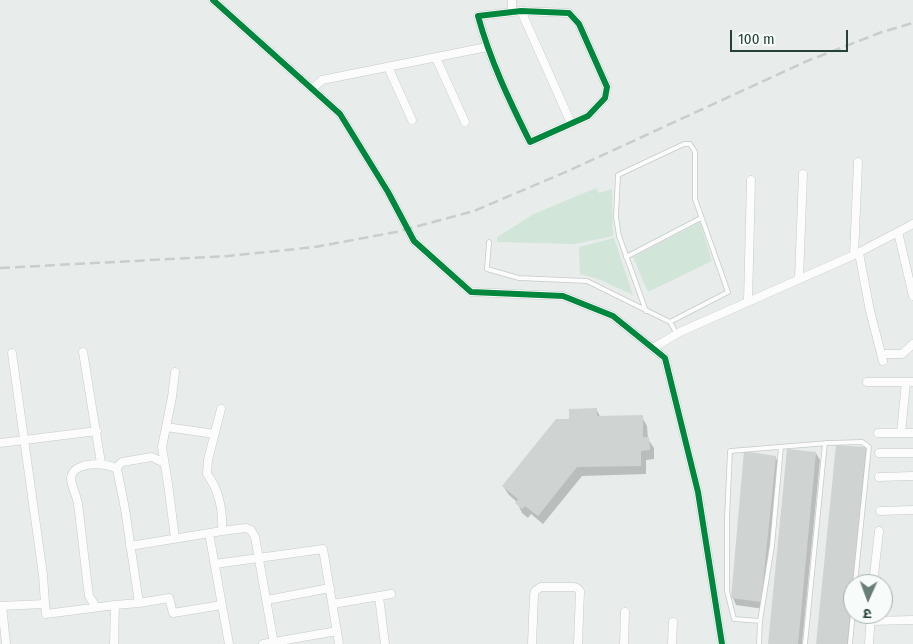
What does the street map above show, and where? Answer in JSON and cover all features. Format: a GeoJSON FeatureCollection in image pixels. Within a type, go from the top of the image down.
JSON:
{"type":"FeatureCollection","features":[{"type":"Feature","properties":{"kind":"street"},"geometry":{"type":"LineString","coordinates":[[214,0],[340,114],[388,192],[414,241],[471,292],[563,296],[613,316],[665,358],[698,492],[722,644]]}},
{"type":"Feature","properties":{"kind":"street"},"geometry":{"type":"LineString","coordinates":[[512,0],[512,12]]}},
{"type":"Feature","properties":{"kind":"street"},"geometry":{"type":"LineString","coordinates":[[521,11],[571,123]]}},
{"type":"Feature","properties":{"kind":"street"},"geometry":{"type":"LineString","coordinates":[[512,12],[570,12],[579,24],[607,87],[605,98],[588,116],[530,142],[487,47],[478,16],[512,12]]}},
{"type":"Feature","properties":{"kind":"street"},"geometry":{"type":"LineString","coordinates":[[312,89],[322,80],[487,47]]}},
{"type":"Feature","properties":{"kind":"street"},"geometry":{"type":"LineString","coordinates":[[436,58],[465,122]]}},
{"type":"Feature","properties":{"kind":"street"},"geometry":{"type":"LineString","coordinates":[[388,67],[412,120]]}},
{"type":"Feature","properties":{"kind":"street"},"geometry":{"type":"LineString","coordinates":[[858,162],[856,254],[882,358],[902,354],[913,344]]}},
{"type":"Feature","properties":{"kind":"street"},"geometry":{"type":"LineString","coordinates":[[798,278],[803,174]]}},
{"type":"Feature","properties":{"kind":"street"},"geometry":{"type":"LineString","coordinates":[[748,301],[751,180]]}},
{"type":"Feature","properties":{"kind":"street"},"geometry":{"type":"LineString","coordinates":[[654,348],[677,334],[798,278],[856,254],[913,224]]}},
{"type":"Feature","properties":{"kind":"street"},"geometry":{"type":"LineString","coordinates":[[898,232],[913,296]]}},
{"type":"Feature","properties":{"kind":"street"},"geometry":{"type":"LineString","coordinates":[[83,352],[101,463]]}},
{"type":"Feature","properties":{"kind":"street"},"geometry":{"type":"LineString","coordinates":[[12,353],[43,576],[46,614],[168,598],[173,613],[222,605]]}},
{"type":"Feature","properties":{"kind":"street"},"geometry":{"type":"LineString","coordinates":[[175,372],[162,447],[175,538]]}},
{"type":"Feature","properties":{"kind":"street"},"geometry":{"type":"LineString","coordinates":[[867,382],[910,382],[901,433]]}},
{"type":"Feature","properties":{"kind":"street"},"geometry":{"type":"LineString","coordinates":[[221,409],[208,460],[207,474],[218,495],[222,515],[222,531]]}},
{"type":"Feature","properties":{"kind":"street"},"geometry":{"type":"LineString","coordinates":[[166,427],[215,434]]}},
{"type":"Feature","properties":{"kind":"street"},"geometry":{"type":"LineString","coordinates":[[0,443],[96,431]]}},
{"type":"Feature","properties":{"kind":"street"},"geometry":{"type":"LineString","coordinates":[[878,433],[913,433]]}},
{"type":"Feature","properties":{"kind":"street"},"geometry":{"type":"LineString","coordinates":[[879,453],[913,453]]}},
{"type":"Feature","properties":{"kind":"street"},"geometry":{"type":"LineString","coordinates":[[116,468],[122,462],[152,457],[164,462]]}},
{"type":"Feature","properties":{"kind":"street"},"geometry":{"type":"LineString","coordinates":[[96,607],[89,596],[78,502],[71,480],[73,472],[78,468],[101,463],[116,468],[120,482],[139,603]]}},
{"type":"Feature","properties":{"kind":"street"},"geometry":{"type":"LineString","coordinates":[[879,476],[913,476]]}},
{"type":"Feature","properties":{"kind":"street"},"geometry":{"type":"LineString","coordinates":[[880,511],[913,510]]}},
{"type":"Feature","properties":{"kind":"street"},"geometry":{"type":"LineString","coordinates":[[130,546],[222,531],[246,528],[251,530],[255,537],[274,643]]}},
{"type":"Feature","properties":{"kind":"street"},"geometry":{"type":"LineString","coordinates":[[874,574],[879,531]]}},
{"type":"Feature","properties":{"kind":"street"},"geometry":{"type":"LineString","coordinates":[[209,533],[229,644]]}},
{"type":"Feature","properties":{"kind":"street"},"geometry":{"type":"LineString","coordinates":[[215,564],[323,549],[339,644]]}},
{"type":"Feature","properties":{"kind":"street"},"geometry":{"type":"LineString","coordinates":[[532,644],[534,595],[535,591],[541,587],[574,587],[580,591],[578,644]]}},
{"type":"Feature","properties":{"kind":"street"},"geometry":{"type":"LineString","coordinates":[[267,600],[330,588]]}},
{"type":"Feature","properties":{"kind":"street"},"geometry":{"type":"LineString","coordinates":[[333,604],[392,594]]}},
{"type":"Feature","properties":{"kind":"street"},"geometry":{"type":"LineString","coordinates":[[380,597],[384,644]]}},
{"type":"Feature","properties":{"kind":"street"},"geometry":{"type":"LineString","coordinates":[[6,644],[1,606],[45,604]]}},
{"type":"Feature","properties":{"kind":"street"},"geometry":{"type":"LineString","coordinates":[[114,644],[115,605]]}},
{"type":"Feature","properties":{"kind":"street"},"geometry":{"type":"LineString","coordinates":[[624,644],[625,612]]}},
{"type":"Feature","properties":{"kind":"street"},"geometry":{"type":"LineString","coordinates":[[893,619],[913,620]]}},
{"type":"Feature","properties":{"kind":"street"},"geometry":{"type":"LineString","coordinates":[[672,644],[673,622]]}},
{"type":"Feature","properties":{"kind":"street"},"geometry":{"type":"LineString","coordinates":[[869,644],[870,624]]}},
{"type":"Feature","properties":{"kind":"street"},"geometry":{"type":"LineString","coordinates":[[263,644],[337,631]]}},
{"type":"Feature","properties":{"kind":"lane"},"geometry":{"type":"LineString","coordinates":[[646,311],[619,236],[616,217],[618,175],[684,144],[690,144],[696,152],[695,200],[728,292],[670,322]]}},
{"type":"Feature","properties":{"kind":"lane"},"geometry":{"type":"LineString","coordinates":[[626,257],[701,218]]}},
{"type":"Feature","properties":{"kind":"lane"},"geometry":{"type":"LineString","coordinates":[[489,242],[487,269],[519,278],[586,281],[670,322],[677,334]]}},
{"type":"Feature","properties":{"kind":"lane"},"geometry":{"type":"LineString","coordinates":[[760,621],[734,619],[727,590],[727,517],[730,451],[825,443],[862,442],[868,447],[857,574]]}},
{"type":"Feature","properties":{"kind":"lane"},"geometry":{"type":"LineString","coordinates":[[806,644],[825,443]]}},
{"type":"Feature","properties":{"kind":"lane"},"geometry":{"type":"LineString","coordinates":[[759,644],[760,621],[772,546],[781,447]]}},
{"type":"Feature","properties":{"kind":"lane"},"geometry":{"type":"LineString","coordinates":[[850,644],[852,624]]}},
{"type":"Feature","properties":{"kind":"green space"},"geometry":{"type":"Polygon","coordinates":[[[596,188],[599,193],[612,189],[613,236],[575,244],[497,242],[497,237],[534,214],[596,188]]]}},
{"type":"Feature","properties":{"kind":"green space"},"geometry":{"type":"Polygon","coordinates":[[[700,222],[712,261],[648,292],[633,257],[700,222]]]}},
{"type":"Feature","properties":{"kind":"green space"},"geometry":{"type":"Polygon","coordinates":[[[614,238],[633,295],[598,279],[580,274],[579,247],[614,238]]]}},
{"type":"Feature","properties":{"kind":"building"},"geometry":{"type":"Polygon","coordinates":[[[597,408],[597,416],[643,415],[643,437],[649,437],[650,450],[641,451],[641,466],[577,467],[538,516],[525,506],[522,509],[515,503],[518,499],[502,486],[556,419],[569,419],[569,409],[597,408]]]}},
{"type":"Feature","properties":{"kind":"building"},"geometry":{"type":"Polygon","coordinates":[[[836,445],[866,447],[854,574],[843,574],[843,624],[849,624],[847,644],[816,644],[836,445]]]}},
{"type":"Feature","properties":{"kind":"building"},"geometry":{"type":"Polygon","coordinates":[[[787,449],[816,452],[798,644],[768,644],[787,449]]]}},
{"type":"Feature","properties":{"kind":"building"},"geometry":{"type":"Polygon","coordinates":[[[744,451],[776,456],[761,602],[731,598],[744,451]]]}},
{"type":"Feature","properties":{"kind":"railway"},"geometry":{"type":"LineString","coordinates":[[0,268],[228,256],[315,247],[396,232],[474,211],[568,171],[807,61],[882,32],[913,23]]}},
{"type":"Feature","properties":{"kind":"cycle path"},"geometry":{"type":"LineString","coordinates":[[213,0],[340,114],[388,192],[414,241],[471,292],[563,296],[613,316],[665,358],[698,492],[722,644]]}},
{"type":"Feature","properties":{"kind":"cycle path"},"geometry":{"type":"LineString","coordinates":[[521,11],[569,13],[579,24],[607,87],[605,98],[588,116],[530,142],[501,80],[478,16],[521,11]]}}]}
